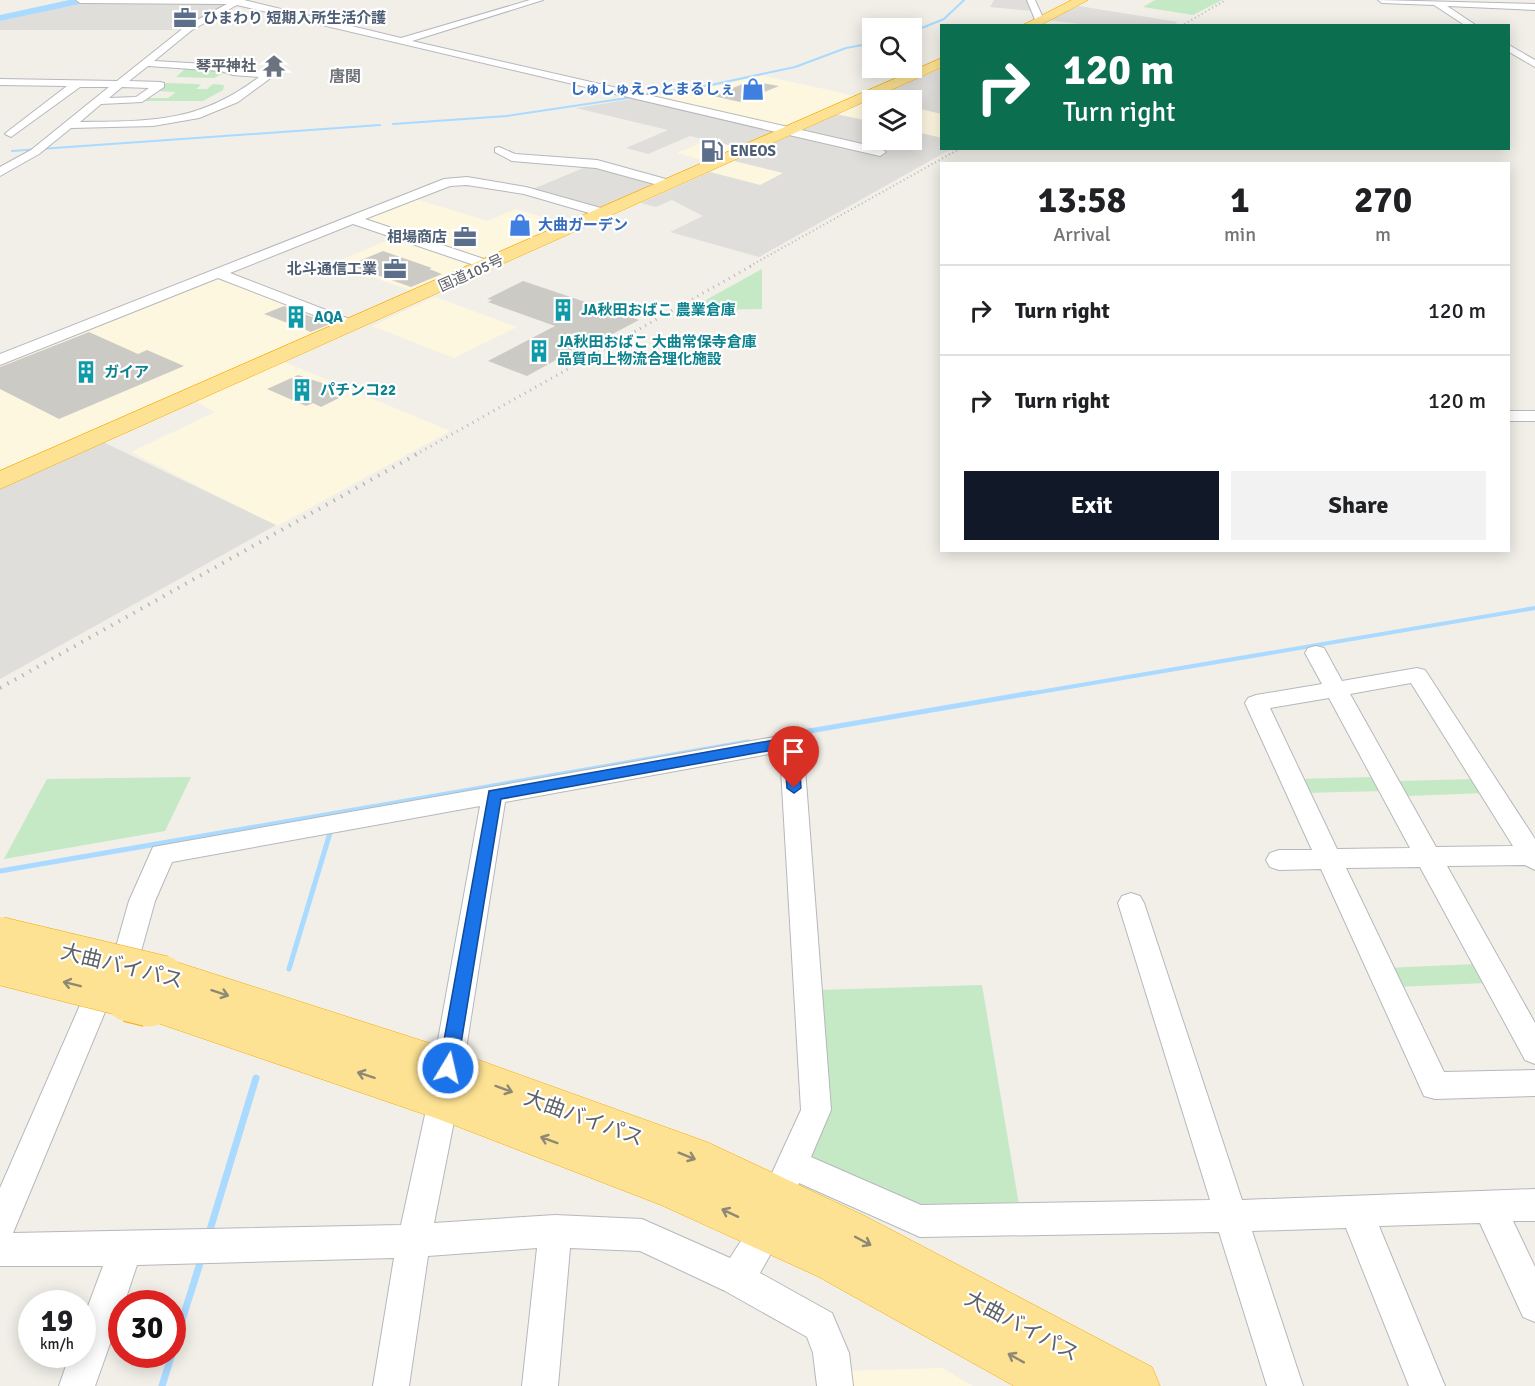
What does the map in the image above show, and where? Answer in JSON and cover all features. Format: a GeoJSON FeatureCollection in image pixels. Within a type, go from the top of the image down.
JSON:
{"type":"FeatureCollection","features":[{"type":"Feature","properties":{"kind":"highway"},"geometry":{"type":"LineString","coordinates":[[1033,23],[1082,0]]}},
{"type":"Feature","properties":{"kind":"highway","name":"国道105号"},"geometry":{"type":"LineString","coordinates":[[0,481],[939,66]]}},
{"type":"Feature","properties":{"kind":"highway","name":"大曲バイパス"},"geometry":{"type":"LineString","coordinates":[[0,936],[148,975],[446,1084],[676,1188],[779,1198],[1133,1386]]}},
{"type":"Feature","properties":{"kind":"highway","name":"大曲バイパス"},"geometry":{"type":"LineString","coordinates":[[0,966],[148,975]]}},
{"type":"Feature","properties":{"kind":"highway","name":"大曲バイパス"},"geometry":{"type":"LineString","coordinates":[[779,1198],[835,1259],[1068,1386]]}},
{"type":"Feature","properties":{"kind":"street"},"geometry":{"type":"LineString","coordinates":[[402,40],[539,0]]}},
{"type":"Feature","properties":{"kind":"street"},"geometry":{"type":"LineString","coordinates":[[1031,0],[1033,23]]}},
{"type":"Feature","properties":{"kind":"street"},"geometry":{"type":"LineString","coordinates":[[1382,0],[1535,7]]}},
{"type":"Feature","properties":{"kind":"street"},"geometry":{"type":"LineString","coordinates":[[82,1],[241,1],[880,152]]}},
{"type":"Feature","properties":{"kind":"street"},"geometry":{"type":"LineString","coordinates":[[0,172],[38,149],[189,28],[241,1]]}},
{"type":"Feature","properties":{"kind":"street"},"geometry":{"type":"LineString","coordinates":[[1437,3],[1470,24]]}},
{"type":"Feature","properties":{"kind":"street"},"geometry":{"type":"LineString","coordinates":[[1510,46],[1526,45]]}},
{"type":"Feature","properties":{"kind":"street"},"geometry":{"type":"LineString","coordinates":[[1510,47],[1535,64]]}},
{"type":"Feature","properties":{"kind":"street"},"geometry":{"type":"LineString","coordinates":[[28,121],[155,124],[205,113],[234,100],[268,75],[233,72],[223,68],[144,63]]}},
{"type":"Feature","properties":{"kind":"street"},"geometry":{"type":"LineString","coordinates":[[0,82],[160,85],[138,100],[53,102]]}},
{"type":"Feature","properties":{"kind":"street"},"geometry":{"type":"LineString","coordinates":[[11,134],[77,84]]}},
{"type":"Feature","properties":{"kind":"street"},"geometry":{"type":"LineString","coordinates":[[499,150],[512,157],[597,164],[669,184]]}},
{"type":"Feature","properties":{"kind":"street"},"geometry":{"type":"LineString","coordinates":[[0,360],[448,182],[458,181],[510,187],[603,213]]}},
{"type":"Feature","properties":{"kind":"street"},"geometry":{"type":"LineString","coordinates":[[354,220],[488,265]]}},
{"type":"Feature","properties":{"kind":"street"},"geometry":{"type":"LineString","coordinates":[[219,274],[352,325]]}},
{"type":"Feature","properties":{"kind":"street"},"geometry":{"type":"LineString","coordinates":[[1510,416],[1535,416]]}},
{"type":"Feature","properties":{"kind":"street"},"geometry":{"type":"LineString","coordinates":[[1316,653],[1535,1051]]}},
{"type":"Feature","properties":{"kind":"street"},"geometry":{"type":"LineString","coordinates":[[1534,857],[1417,675],[1256,703],[1435,1086],[1535,1083]]}},
{"type":"Feature","properties":{"kind":"street"},"geometry":{"type":"LineString","coordinates":[[148,975],[142,901],[162,854],[791,742],[816,1110],[779,1198],[737,1278]]}},
{"type":"Feature","properties":{"kind":"street"},"geometry":{"type":"LineString","coordinates":[[390,1386],[414,1241],[446,1084],[494,795]]}},
{"type":"Feature","properties":{"kind":"street"},"geometry":{"type":"LineString","coordinates":[[1279,860],[1534,857]]}},
{"type":"Feature","properties":{"kind":"street"},"geometry":{"type":"LineString","coordinates":[[1131,903],[1285,1386]]}},
{"type":"Feature","properties":{"kind":"street"},"geometry":{"type":"LineString","coordinates":[[0,1226],[92,1012]]}},
{"type":"Feature","properties":{"kind":"street"},"geometry":{"type":"LineString","coordinates":[[779,1198],[920,1221],[1229,1216],[1535,1205]]}},
{"type":"Feature","properties":{"kind":"street"},"geometry":{"type":"LineString","coordinates":[[1489,1206],[1535,1305]]}},
{"type":"Feature","properties":{"kind":"street"},"geometry":{"type":"LineString","coordinates":[[1356,1211],[1427,1386]]}},
{"type":"Feature","properties":{"kind":"street"},"geometry":{"type":"LineString","coordinates":[[540,1386],[555,1231]]}},
{"type":"Feature","properties":{"kind":"street"},"geometry":{"type":"LineString","coordinates":[[0,1250],[126,1250],[414,1241],[555,1231],[642,1235],[737,1278],[820,1325],[831,1353],[835,1386]]}},
{"type":"Feature","properties":{"kind":"street"},"geometry":{"type":"LineString","coordinates":[[77,1386],[126,1250]]}},
{"type":"Feature","properties":{"kind":"shaded area"},"geometry":{"type":"Polygon","coordinates":[[[994,0],[1029,0],[1032,11],[990,7],[994,0]]]}},
{"type":"Feature","properties":{"kind":"shaded area"},"geometry":{"type":"Polygon","coordinates":[[[85,2],[231,2],[184,30],[0,30],[0,21],[85,2]]]}},
{"type":"Feature","properties":{"kind":"shaded area"},"geometry":{"type":"Polygon","coordinates":[[[1079,6],[1178,22],[1175,24],[1080,24],[1047,20],[1079,6]]]}},
{"type":"Feature","properties":{"kind":"shaded area"},"geometry":{"type":"Polygon","coordinates":[[[940,69],[940,114],[922,109],[922,90],[890,90],[940,69]]]}},
{"type":"Feature","properties":{"kind":"shaded area"},"geometry":{"type":"Polygon","coordinates":[[[760,75],[856,96],[785,128],[645,96],[722,85],[760,75]]]}},
{"type":"Feature","properties":{"kind":"shaded area"},"geometry":{"type":"Polygon","coordinates":[[[639,98],[781,130],[741,148],[690,136],[648,154],[626,148],[668,130],[576,108],[639,98]]]}},
{"type":"Feature","properties":{"kind":"shaded area"},"geometry":{"type":"Polygon","coordinates":[[[862,102],[862,120],[836,114],[862,102]]]}},
{"type":"Feature","properties":{"kind":"shaded area"},"geometry":{"type":"Polygon","coordinates":[[[922,109],[940,114],[940,138],[922,133],[922,109]]]}},
{"type":"Feature","properties":{"kind":"shaded area"},"geometry":{"type":"Polygon","coordinates":[[[836,114],[862,120],[862,150],[922,150],[922,133],[940,138],[940,150],[949,150],[759,257],[670,232],[703,216],[672,200],[656,207],[641,203],[710,172],[760,185],[783,173],[734,161],[836,114]]]}},
{"type":"Feature","properties":{"kind":"shaded area"},"geometry":{"type":"Polygon","coordinates":[[[708,140],[741,148],[710,162],[677,153],[708,140]]]}},
{"type":"Feature","properties":{"kind":"shaded area"},"geometry":{"type":"Polygon","coordinates":[[[734,161],[784,173],[760,185],[710,172],[734,161]]]}},
{"type":"Feature","properties":{"kind":"shaded area"},"geometry":{"type":"Polygon","coordinates":[[[593,164],[660,183],[597,212],[528,191],[593,164]]]}},
{"type":"Feature","properties":{"kind":"shaded area"},"geometry":{"type":"Polygon","coordinates":[[[415,199],[488,221],[516,209],[565,224],[484,260],[362,220],[415,199]]]}},
{"type":"Feature","properties":{"kind":"shaded area"},"geometry":{"type":"Polygon","coordinates":[[[393,238],[470,265],[412,291],[334,263],[393,238]]]}},
{"type":"Feature","properties":{"kind":"shaded area"},"geometry":{"type":"Polygon","coordinates":[[[218,277],[338,324],[0,477],[0,364],[218,277]]]}},
{"type":"Feature","properties":{"kind":"shaded area"},"geometry":{"type":"Polygon","coordinates":[[[435,297],[517,327],[454,358],[372,326],[435,297]]]}},
{"type":"Feature","properties":{"kind":"shaded area"},"geometry":{"type":"Polygon","coordinates":[[[282,361],[450,431],[277,526],[131,452],[215,412],[194,401],[282,361]]]}},
{"type":"Feature","properties":{"kind":"shaded area"},"geometry":{"type":"Polygon","coordinates":[[[103,442],[276,525],[0,679],[0,488],[103,442]]]}},
{"type":"Feature","properties":{"kind":"shaded area"},"geometry":{"type":"Polygon","coordinates":[[[942,1368],[973,1386],[848,1386],[847,1371],[942,1368]]]}},
{"type":"Feature","properties":{"kind":"green space"},"geometry":{"type":"Polygon","coordinates":[[[1155,0],[1222,0],[1193,15],[1143,7],[1155,0]]]}},
{"type":"Feature","properties":{"kind":"green space"},"geometry":{"type":"Polygon","coordinates":[[[187,67],[220,69],[226,72],[214,78],[176,77],[187,67]]]}},
{"type":"Feature","properties":{"kind":"green space"},"geometry":{"type":"Polygon","coordinates":[[[166,83],[201,85],[196,89],[207,89],[213,84],[224,85],[223,90],[203,101],[144,101],[148,98],[168,98],[176,92],[156,91],[166,83]]]}},
{"type":"Feature","properties":{"kind":"green space"},"geometry":{"type":"Polygon","coordinates":[[[762,269],[762,309],[688,310],[762,269]]]}},
{"type":"Feature","properties":{"kind":"green space"},"geometry":{"type":"Polygon","coordinates":[[[191,777],[165,831],[4,859],[47,779],[191,777]]]}},
{"type":"Feature","properties":{"kind":"green space"},"geometry":{"type":"Polygon","coordinates":[[[1374,777],[1382,791],[1304,793],[1297,779],[1374,777]]]}},
{"type":"Feature","properties":{"kind":"green space"},"geometry":{"type":"Polygon","coordinates":[[[1476,779],[1485,793],[1407,796],[1398,781],[1476,779]]]}},
{"type":"Feature","properties":{"kind":"green space"},"geometry":{"type":"Polygon","coordinates":[[[1476,964],[1486,983],[1396,987],[1387,968],[1476,964]]]}},
{"type":"Feature","properties":{"kind":"green space"},"geometry":{"type":"Polygon","coordinates":[[[982,985],[1020,1211],[923,1214],[805,1163],[819,990],[982,985]]]}},
{"type":"Feature","properties":{"kind":"building","name":"しゅしゅえっとまるしぇ"},"geometry":{"type":"Polygon","coordinates":[[[750,81],[779,86],[740,102],[713,96],[750,81]]]}},
{"type":"Feature","properties":{"kind":"building","name":"北斗通信工業"},"geometry":{"type":"Polygon","coordinates":[[[383,251],[432,268],[429,269],[442,274],[411,287],[349,265],[383,251]]]}},
{"type":"Feature","properties":{"kind":"building","name":"JA秋田おばこ 農業倉庫"},"geometry":{"type":"Polygon","coordinates":[[[523,281],[639,320],[603,339],[594,339],[527,376],[488,361],[555,326],[488,302],[492,300],[487,299],[523,281]]]}},
{"type":"Feature","properties":{"kind":"building","name":"AQA"},"geometry":{"type":"Polygon","coordinates":[[[284,306],[330,324],[311,332],[264,314],[284,306]]]}},
{"type":"Feature","properties":{"kind":"building","name":"ガイア"},"geometry":{"type":"Polygon","coordinates":[[[89,332],[138,354],[147,350],[184,366],[59,419],[0,389],[0,367],[89,332]]]}},
{"type":"Feature","properties":{"kind":"building","name":"パチンコ22"},"geometry":{"type":"Polygon","coordinates":[[[298,375],[331,386],[328,387],[338,391],[331,394],[339,398],[321,407],[313,403],[306,406],[267,389],[298,375]]]}},
{"type":"Feature","properties":{"kind":"waterway"},"geometry":{"type":"LineString","coordinates":[[0,18],[84,0]]}},
{"type":"Feature","properties":{"kind":"waterway"},"geometry":{"type":"LineString","coordinates":[[922,28],[944,19],[964,0]]}},
{"type":"Feature","properties":{"kind":"waterway"},"geometry":{"type":"LineString","coordinates":[[642,95],[711,85],[795,67],[846,48],[862,45]]}},
{"type":"Feature","properties":{"kind":"waterway"},"geometry":{"type":"LineString","coordinates":[[393,124],[507,116],[634,97]]}},
{"type":"Feature","properties":{"kind":"waterway"},"geometry":{"type":"LineString","coordinates":[[12,151],[380,125]]}},
{"type":"Feature","properties":{"kind":"waterway"},"geometry":{"type":"LineString","coordinates":[[1022,695],[1535,608]]}},
{"type":"Feature","properties":{"kind":"waterway"},"geometry":{"type":"LineString","coordinates":[[786,735],[1031,693]]}},
{"type":"Feature","properties":{"kind":"waterway"},"geometry":{"type":"LineString","coordinates":[[0,871],[748,742]]}},
{"type":"Feature","properties":{"kind":"waterway"},"geometry":{"type":"LineString","coordinates":[[289,969],[330,833]]}},
{"type":"Feature","properties":{"kind":"waterway"},"geometry":{"type":"LineString","coordinates":[[209,1233],[256,1078]]}},
{"type":"Feature","properties":{"kind":"waterway"},"geometry":{"type":"LineString","coordinates":[[186,1308],[201,1260]]}},
{"type":"Feature","properties":{"kind":"waterway"},"geometry":{"type":"LineString","coordinates":[[162,1386],[168,1368]]}},
{"type":"Feature","properties":{"kind":"railway"},"geometry":{"type":"LineString","coordinates":[[1184,24],[1226,0]]}},
{"type":"Feature","properties":{"kind":"railway"},"geometry":{"type":"LineString","coordinates":[[750,266],[957,150]]}},
{"type":"Feature","properties":{"kind":"railway"},"geometry":{"type":"LineString","coordinates":[[415,455],[753,265]]}},
{"type":"Feature","properties":{"kind":"railway"},"geometry":{"type":"LineString","coordinates":[[0,688],[417,454]]}},
{"type":"Feature","properties":{"kind":"place","name":"ひまわり 短期入所生活介護"},"geometry":{"type":"Point","coordinates":[185,18]}},
{"type":"Feature","properties":{"kind":"place","name":"琴平神社"},"geometry":{"type":"Point","coordinates":[274,66]}},
{"type":"Feature","properties":{"kind":"place","name":"しゅしゅえっとまるしぇ"},"geometry":{"type":"Point","coordinates":[753,89]}},
{"type":"Feature","properties":{"kind":"place","name":"ENEOS"},"geometry":{"type":"Point","coordinates":[712,151]}},
{"type":"Feature","properties":{"kind":"place","name":"大曲ガーデン"},"geometry":{"type":"Point","coordinates":[520,225]}},
{"type":"Feature","properties":{"kind":"place","name":"相場商店"},"geometry":{"type":"Point","coordinates":[465,237]}},
{"type":"Feature","properties":{"kind":"place","name":"北斗通信工業"},"geometry":{"type":"Point","coordinates":[395,269]}},
{"type":"Feature","properties":{"kind":"place","name":"JA秋田おばこ 農業倉庫"},"geometry":{"type":"Point","coordinates":[563,310]}},
{"type":"Feature","properties":{"kind":"place","name":"AQA"},"geometry":{"type":"Point","coordinates":[296,317]}},
{"type":"Feature","properties":{"kind":"place","name":"JA秋田おばこ 大曲常保寺倉庫 品質向上物流合理化施設"},"geometry":{"type":"Point","coordinates":[539,351]}},
{"type":"Feature","properties":{"kind":"place","name":"ガイア"},"geometry":{"type":"Point","coordinates":[86,372]}},
{"type":"Feature","properties":{"kind":"place","name":"パチンコ22"},"geometry":{"type":"Point","coordinates":[302,390]}},
{"type":"Feature","properties":{"kind":"district","name":"唐関"},"geometry":{"type":"Point","coordinates":[345,77]}},
{"type":"Feature","properties":{"kind":"route"},"geometry":{"type":"LineString","coordinates":[[448,1068],[494,795],[791,742],[794,788]]}}]}
